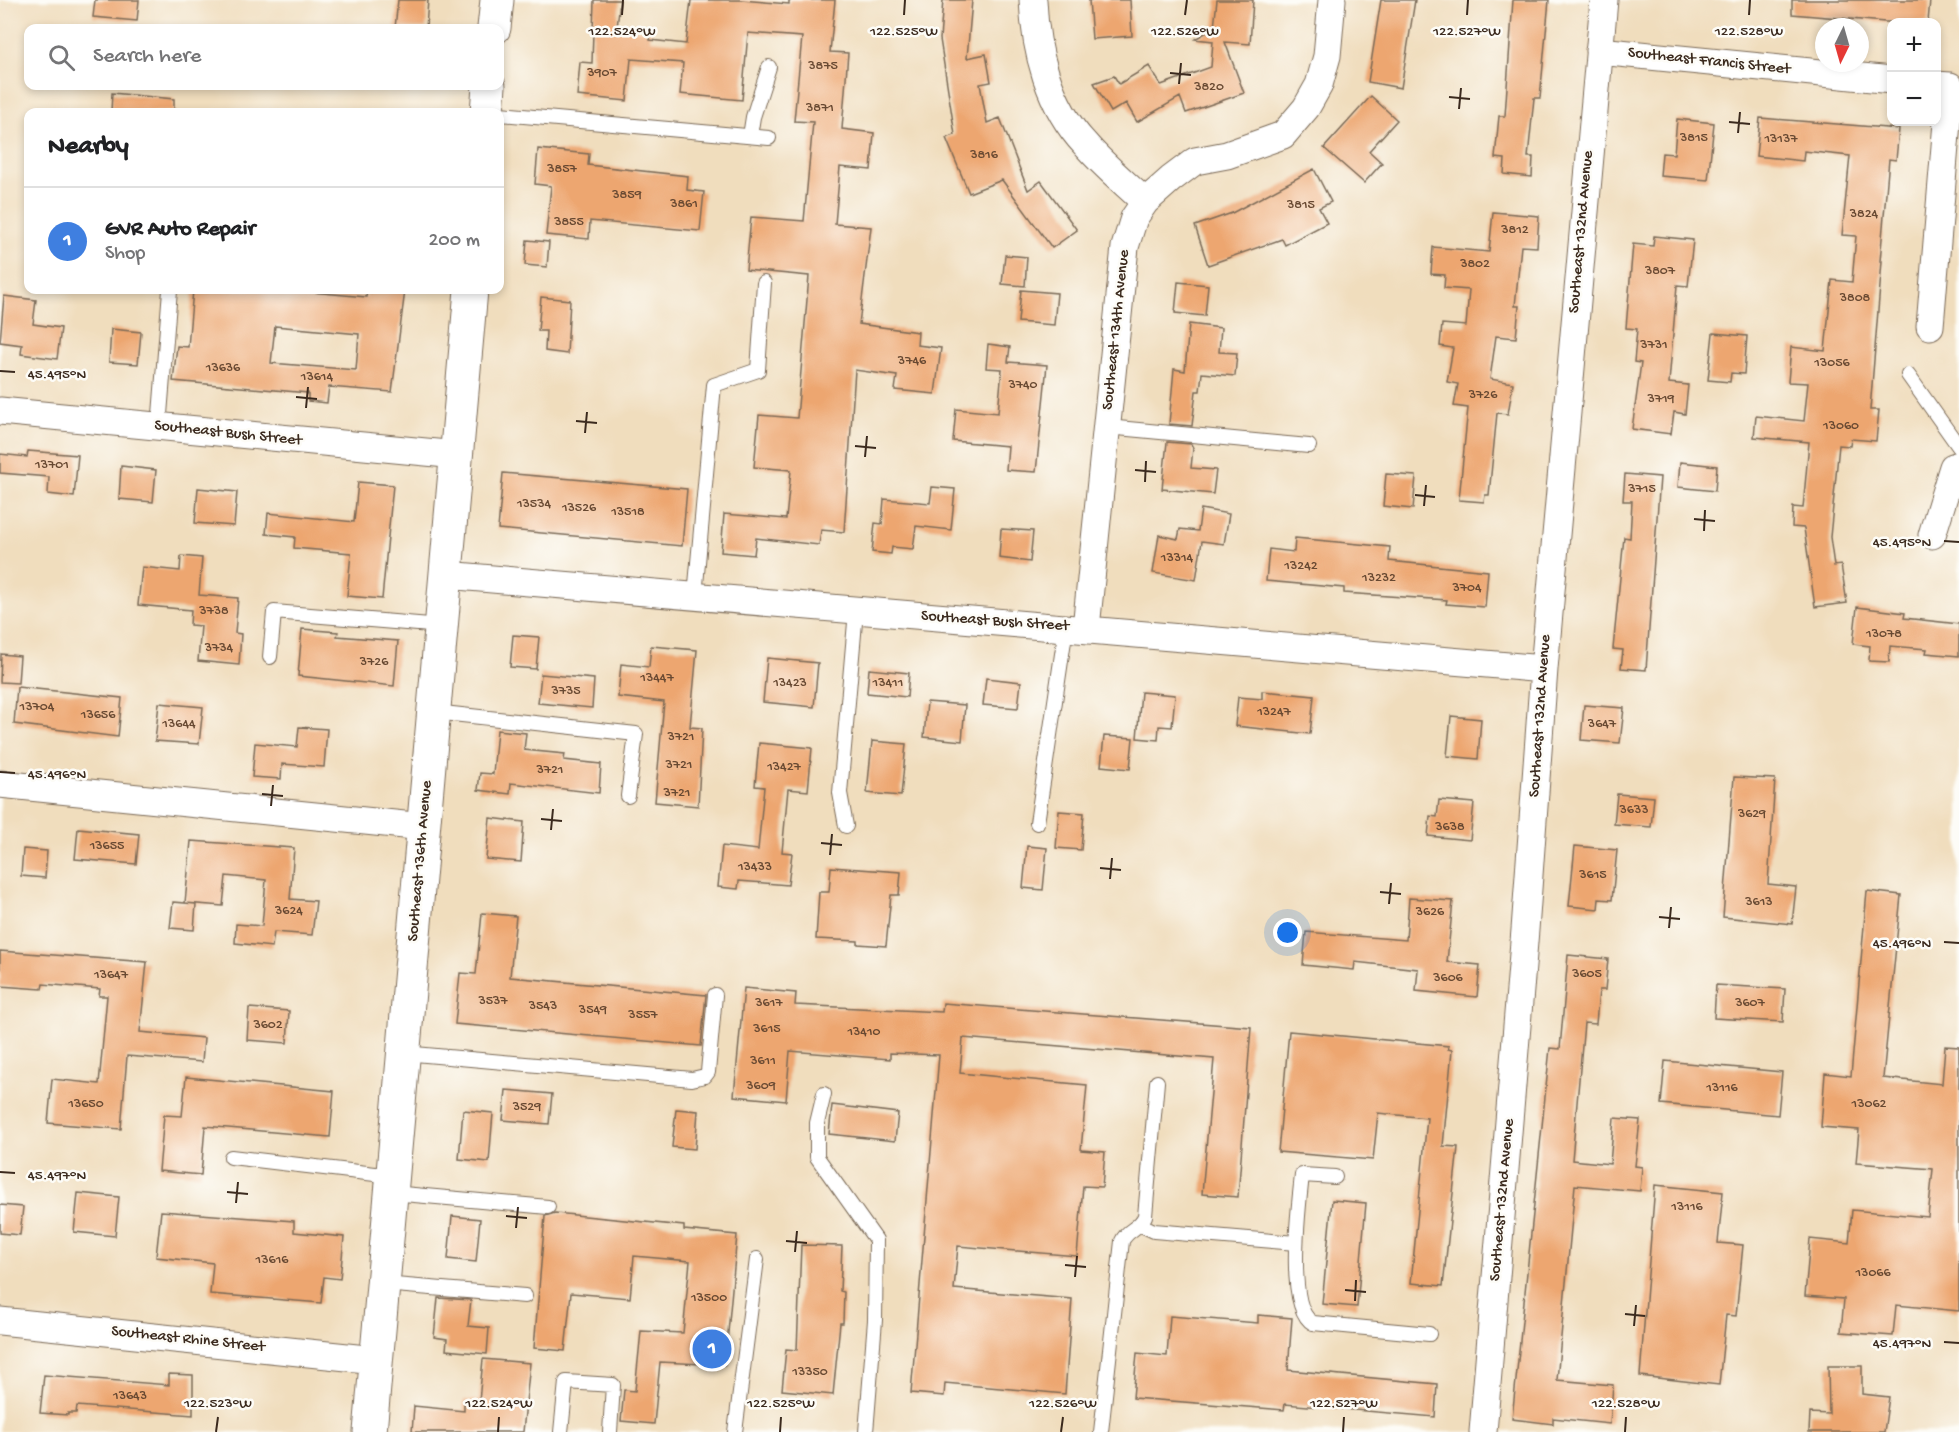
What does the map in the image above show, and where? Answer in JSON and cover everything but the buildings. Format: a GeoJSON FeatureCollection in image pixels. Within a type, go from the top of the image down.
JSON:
{"type":"FeatureCollection","features":[{"type":"Feature","properties":{"kind":"street"},"geometry":{"type":"LineString","coordinates":[[494,24],[497,0]]}},
{"type":"Feature","properties":{"kind":"street"},"geometry":{"type":"LineString","coordinates":[[1033,0],[1037,48],[1048,82],[1065,115],[1083,143],[1144,202],[1196,161],[1227,155],[1283,135],[1306,108],[1319,85],[1327,56],[1332,0]]}},
{"type":"Feature","properties":{"kind":"street","name":"Southeast 132nd Avenue"},"geometry":{"type":"LineString","coordinates":[[1483,1432],[1524,942],[1544,669],[1604,0]]}},
{"type":"Feature","properties":{"kind":"street","name":"Southeast Francis Street"},"geometry":{"type":"LineString","coordinates":[[1599,51],[1887,80]]}},
{"type":"Feature","properties":{"kind":"street"},"geometry":{"type":"LineString","coordinates":[[1930,326],[1943,86]]}},
{"type":"Feature","properties":{"kind":"street"},"geometry":{"type":"LineString","coordinates":[[487,108],[489,90]]}},
{"type":"Feature","properties":{"kind":"street","name":"Southeast 134th Avenue"},"geometry":{"type":"LineString","coordinates":[[1076,628],[1107,427],[1125,247],[1134,218],[1144,202]]}},
{"type":"Feature","properties":{"kind":"street","name":"Southeast 136th Avenue"},"geometry":{"type":"LineString","coordinates":[[370,1432],[471,294]]}},
{"type":"Feature","properties":{"kind":"street","name":"Southeast Bush Street"},"geometry":{"type":"LineString","coordinates":[[0,411],[457,455]]}},
{"type":"Feature","properties":{"kind":"street"},"geometry":{"type":"LineString","coordinates":[[1932,535],[1953,467],[1959,465]]}},
{"type":"Feature","properties":{"kind":"street","name":"Southeast Bush Street"},"geometry":{"type":"LineString","coordinates":[[446,575],[1544,669]]}},
{"type":"Feature","properties":{"kind":"street"},"geometry":{"type":"LineString","coordinates":[[0,784],[424,827]]}},
{"type":"Feature","properties":{"kind":"street","name":"Southeast Rhine Street"},"geometry":{"type":"LineString","coordinates":[[0,1321],[376,1360]]}},
{"type":"Feature","properties":{"kind":"lane"},"geometry":{"type":"LineString","coordinates":[[750,136],[753,117],[769,67]]}},
{"type":"Feature","properties":{"kind":"lane"},"geometry":{"type":"LineString","coordinates":[[504,114],[769,138]]}},
{"type":"Feature","properties":{"kind":"lane"},"geometry":{"type":"LineString","coordinates":[[695,596],[714,385],[758,370],[764,283]]}},
{"type":"Feature","properties":{"kind":"lane"},"geometry":{"type":"LineString","coordinates":[[159,427],[170,294]]}},
{"type":"Feature","properties":{"kind":"lane"},"geometry":{"type":"LineString","coordinates":[[1908,375],[1959,447]]}},
{"type":"Feature","properties":{"kind":"lane"},"geometry":{"type":"LineString","coordinates":[[1107,427],[1309,446]]}},
{"type":"Feature","properties":{"kind":"lane"},"geometry":{"type":"LineString","coordinates":[[846,825],[840,793],[856,611]]}},
{"type":"Feature","properties":{"kind":"lane"},"geometry":{"type":"LineString","coordinates":[[270,657],[274,612],[441,626]]}},
{"type":"Feature","properties":{"kind":"lane"},"geometry":{"type":"LineString","coordinates":[[1037,823],[1076,628]]}},
{"type":"Feature","properties":{"kind":"lane"},"geometry":{"type":"LineString","coordinates":[[434,712],[636,734],[628,796]]}},
{"type":"Feature","properties":{"kind":"lane"},"geometry":{"type":"LineString","coordinates":[[404,1053],[692,1079],[708,1072],[715,995]]}},
{"type":"Feature","properties":{"kind":"lane"},"geometry":{"type":"LineString","coordinates":[[1101,1432],[1122,1241],[1127,1234],[1141,1225],[1145,1216],[1157,1082]]}},
{"type":"Feature","properties":{"kind":"lane"},"geometry":{"type":"LineString","coordinates":[[824,1094],[817,1123],[817,1157],[876,1240],[875,1320],[866,1432]]}},
{"type":"Feature","properties":{"kind":"lane"},"geometry":{"type":"LineString","coordinates":[[231,1157],[391,1185],[548,1207]]}},
{"type":"Feature","properties":{"kind":"lane"},"geometry":{"type":"LineString","coordinates":[[1335,1177],[1302,1175],[1296,1243],[1297,1297],[1306,1320],[1313,1323],[1429,1334]]}},
{"type":"Feature","properties":{"kind":"lane"},"geometry":{"type":"LineString","coordinates":[[1141,1225],[1154,1231],[1296,1243]]}},
{"type":"Feature","properties":{"kind":"lane"},"geometry":{"type":"LineString","coordinates":[[735,1432],[756,1259]]}},
{"type":"Feature","properties":{"kind":"lane"},"geometry":{"type":"LineString","coordinates":[[383,1284],[525,1296]]}},
{"type":"Feature","properties":{"kind":"lane"},"geometry":{"type":"LineString","coordinates":[[561,1432],[566,1382],[613,1385],[610,1432]]}},
{"type":"Feature","properties":{"kind":"place","name":"GVR Auto Repair"},"geometry":{"type":"Point","coordinates":[712,1349]}}]}
